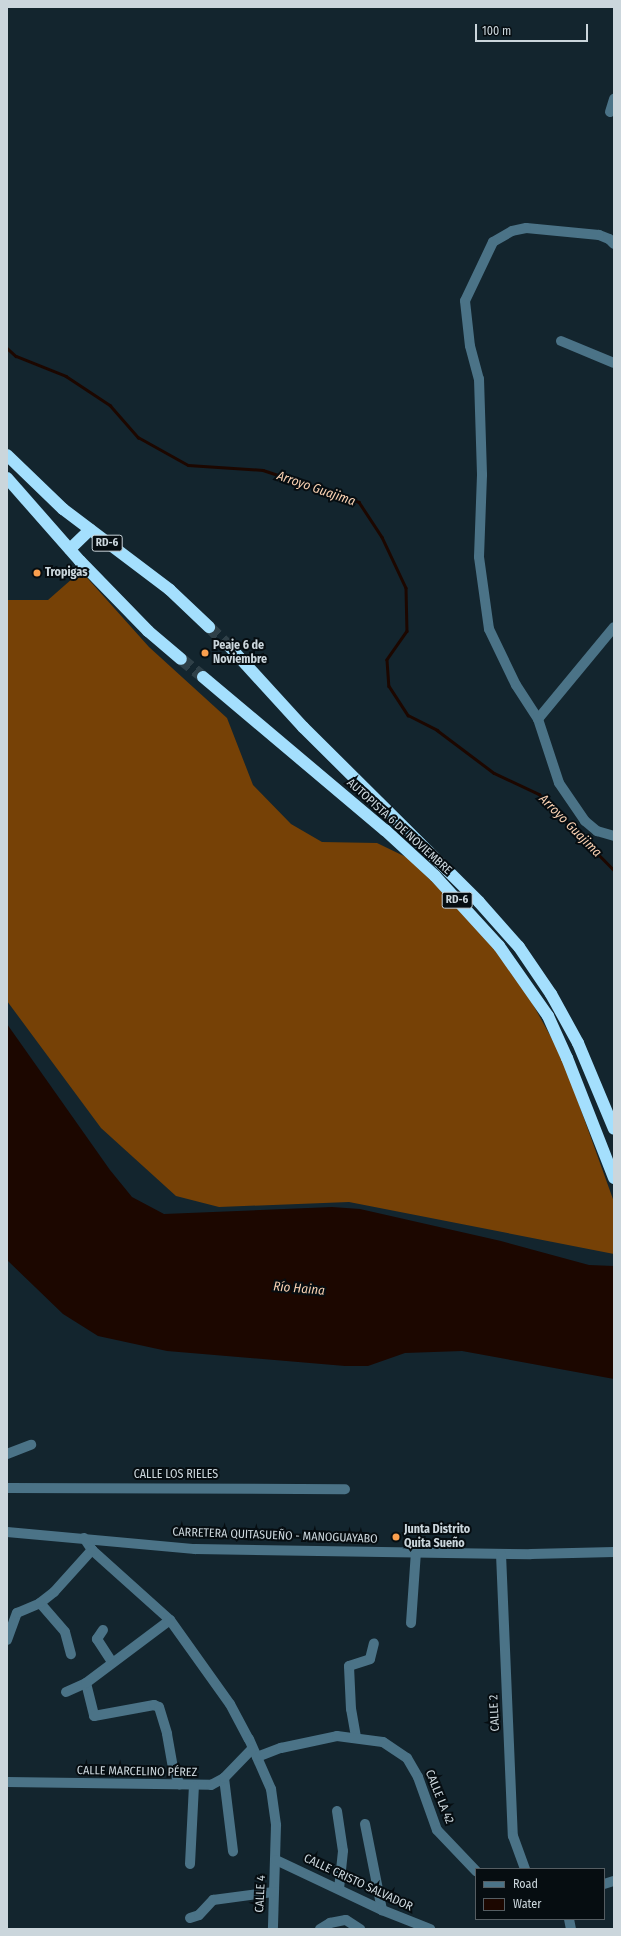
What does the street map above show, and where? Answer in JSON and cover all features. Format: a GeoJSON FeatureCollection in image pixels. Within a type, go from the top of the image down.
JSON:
{"type":"FeatureCollection","features":[{"type":"Feature","properties":{"kind":"highway","name":"RD-6"},"geometry":{"type":"LineString","coordinates":[[7,455],[42,491],[90,530],[170,590],[209,626]]}},
{"type":"Feature","properties":{"kind":"highway","name":"RD-6"},"geometry":{"type":"LineString","coordinates":[[7,478],[70,549],[148,631],[181,660]]}},
{"type":"Feature","properties":{"kind":"highway"},"geometry":{"type":"LineString","coordinates":[[70,549],[90,530]]}},
{"type":"Feature","properties":{"kind":"highway","name":"AUTOPISTA 6 DE NOVIEMBRE"},"geometry":{"type":"LineString","coordinates":[[229,646],[303,727],[479,902],[519,947],[551,994],[578,1043],[614,1129]]}},
{"type":"Feature","properties":{"kind":"highway","name":"AUTOPISTA 6 DE NOVIEMBRE"},"geometry":{"type":"LineString","coordinates":[[202,677],[385,830],[436,876],[499,946],[548,1016],[570,1065],[614,1178]]}},
{"type":"Feature","properties":{"kind":"street"},"geometry":{"type":"LineString","coordinates":[[610,112],[614,99]]}},
{"type":"Feature","properties":{"kind":"street"},"geometry":{"type":"LineString","coordinates":[[614,244],[609,239],[599,235],[526,228],[512,231],[493,242],[465,301],[470,346],[479,379],[482,475],[479,557],[490,629],[516,685],[538,719],[559,783],[586,821],[597,832],[614,836]]}},
{"type":"Feature","properties":{"kind":"street"},"geometry":{"type":"LineString","coordinates":[[561,341],[614,363]]}},
{"type":"Feature","properties":{"kind":"street"},"geometry":{"type":"LineString","coordinates":[[538,719],[614,628]]}},
{"type":"Feature","properties":{"kind":"street"},"geometry":{"type":"LineString","coordinates":[[7,1454],[31,1446]]}},
{"type":"Feature","properties":{"kind":"street","name":"CALLE LOS RIELES"},"geometry":{"type":"LineString","coordinates":[[7,1488],[345,1489]]}},
{"type":"Feature","properties":{"kind":"street","name":"CARRETERA QUITASUEÑO - MANOGUAYABO"},"geometry":{"type":"LineString","coordinates":[[7,1532],[195,1549],[501,1554],[614,1552]]}},
{"type":"Feature","properties":{"kind":"street","name":"CALLE 4"},"geometry":{"type":"LineString","coordinates":[[84,1538],[92,1550],[170,1620],[230,1704],[254,1753],[271,1789],[276,1825],[273,1929]]}},
{"type":"Feature","properties":{"kind":"street"},"geometry":{"type":"LineString","coordinates":[[7,1640],[17,1613],[40,1603],[67,1579],[92,1550]]}},
{"type":"Feature","properties":{"kind":"street"},"geometry":{"type":"LineString","coordinates":[[411,1623],[416,1552]]}},
{"type":"Feature","properties":{"kind":"street","name":"CALLE 2"},"geometry":{"type":"LineString","coordinates":[[501,1554],[513,1836],[525,1868]]}},
{"type":"Feature","properties":{"kind":"street"},"geometry":{"type":"LineString","coordinates":[[40,1603],[65,1632],[71,1654]]}},
{"type":"Feature","properties":{"kind":"street"},"geometry":{"type":"LineString","coordinates":[[66,1692],[86,1683],[170,1620]]}},
{"type":"Feature","properties":{"kind":"street"},"geometry":{"type":"LineString","coordinates":[[103,1630],[97,1639],[112,1662]]}},
{"type":"Feature","properties":{"kind":"street"},"geometry":{"type":"LineString","coordinates":[[356,1737],[351,1709],[349,1666],[370,1659],[374,1643]]}},
{"type":"Feature","properties":{"kind":"street"},"geometry":{"type":"LineString","coordinates":[[86,1683],[94,1716],[154,1705],[159,1707],[167,1734],[173,1769],[180,1785]]}},
{"type":"Feature","properties":{"kind":"street","name":"CALLE LA 42"},"geometry":{"type":"LineString","coordinates":[[254,1753],[315,1739],[356,1737],[383,1742],[407,1758],[418,1777],[437,1830],[475,1870]]}},
{"type":"Feature","properties":{"kind":"street","name":"CALLE MARCELINO PÉREZ"},"geometry":{"type":"LineString","coordinates":[[7,1782],[194,1786],[211,1785],[224,1778],[254,1753]]}},
{"type":"Feature","properties":{"kind":"street"},"geometry":{"type":"LineString","coordinates":[[224,1778],[233,1851]]}},
{"type":"Feature","properties":{"kind":"street"},"geometry":{"type":"LineString","coordinates":[[190,1864],[194,1786]]}},
{"type":"Feature","properties":{"kind":"street"},"geometry":{"type":"LineString","coordinates":[[337,1811],[343,1851],[339,1889]]}},
{"type":"Feature","properties":{"kind":"street"},"geometry":{"type":"LineString","coordinates":[[365,1824],[382,1910]]}},
{"type":"Feature","properties":{"kind":"street","name":"CALLE CRISTO SALVADOR"},"geometry":{"type":"LineString","coordinates":[[276,1860],[416,1926],[430,1929]]}},
{"type":"Feature","properties":{"kind":"street"},"geometry":{"type":"LineString","coordinates":[[190,1918],[199,1915],[213,1900],[273,1892]]}},
{"type":"Feature","properties":{"kind":"street"},"geometry":{"type":"LineString","coordinates":[[320,1929],[330,1923],[346,1920],[360,1929]]}},
{"type":"Feature","properties":{"kind":"shaded area"},"geometry":{"type":"Polygon","coordinates":[[[81,571],[149,647],[227,718],[253,785],[291,824],[322,842],[377,843],[408,858],[471,920],[520,981],[562,1057],[614,1202],[614,1254],[349,1202],[219,1207],[176,1196],[101,1128],[7,1001],[7,600],[48,600],[81,571]]]}},
{"type":"Feature","properties":{"kind":"water","name":"Río Haina"},"geometry":{"type":"Polygon","coordinates":[[[7,1024],[110,1170],[132,1197],[164,1214],[332,1207],[360,1209],[501,1241],[589,1265],[614,1266],[614,1379],[462,1351],[405,1353],[368,1366],[345,1366],[167,1351],[98,1336],[63,1314],[7,1260],[7,1024]]]}},
{"type":"Feature","properties":{"kind":"waterway","name":"Arroyo Guajima"},"geometry":{"type":"LineString","coordinates":[[7,348],[16,356],[66,376],[110,405],[138,437],[188,465],[263,470],[359,502],[382,537],[406,588],[407,631],[387,660],[389,686],[408,715],[437,730],[494,773],[539,794],[614,870]]}},
{"type":"Feature","properties":{"kind":"tunnel"},"geometry":{"type":"LineString","coordinates":[[209,627],[229,646]]}},
{"type":"Feature","properties":{"kind":"tunnel"},"geometry":{"type":"LineString","coordinates":[[181,659],[203,677]]}},
{"type":"Feature","properties":{"kind":"place","name":"Tropigas"},"geometry":{"type":"Point","coordinates":[37,573]}},
{"type":"Feature","properties":{"kind":"place","name":"Peaje 6 de Noviembre"},"geometry":{"type":"Point","coordinates":[205,653]}},
{"type":"Feature","properties":{"kind":"place","name":"Junta Distrito Quita Sueño"},"geometry":{"type":"Point","coordinates":[396,1537]}}]}
